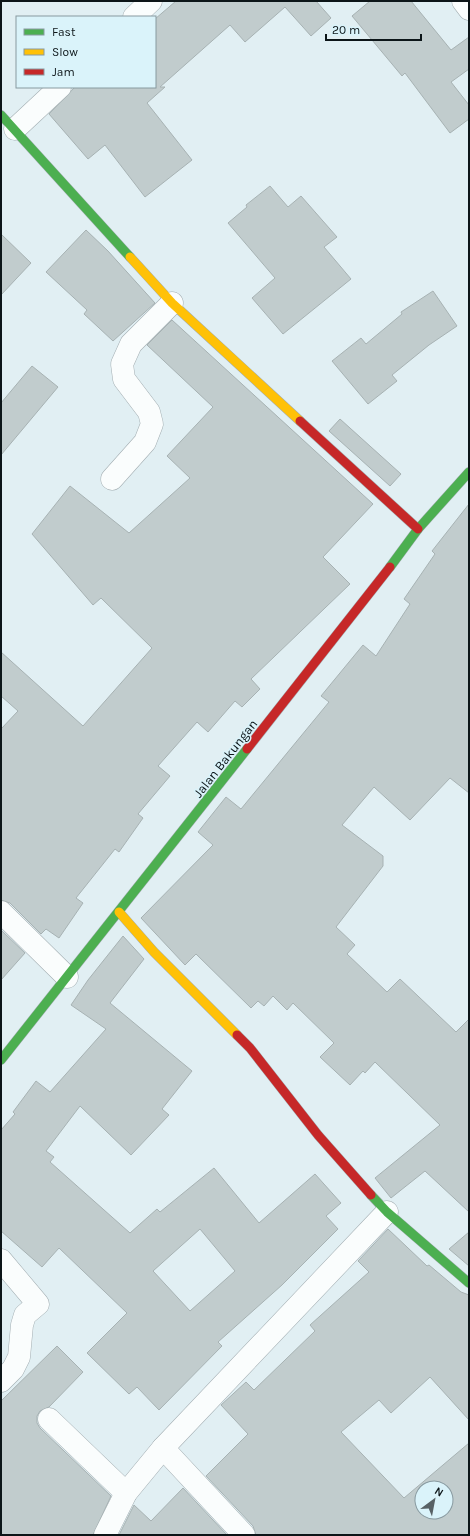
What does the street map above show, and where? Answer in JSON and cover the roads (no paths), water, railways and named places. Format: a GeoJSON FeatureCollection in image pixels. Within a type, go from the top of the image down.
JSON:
{"type":"FeatureCollection","features":[{"type":"Feature","properties":{"kind":"street"},"geometry":{"type":"LineString","coordinates":[[135,16],[151,1]]}},
{"type":"Feature","properties":{"kind":"street"},"geometry":{"type":"LineString","coordinates":[[463,1],[469,9]]}},
{"type":"Feature","properties":{"kind":"street"},"geometry":{"type":"LineString","coordinates":[[59,88],[8,122],[172,303],[418,528]]}},
{"type":"Feature","properties":{"kind":"street"},"geometry":{"type":"LineString","coordinates":[[112,479],[145,442],[152,424],[146,408],[124,379],[122,364],[131,344],[172,303]]}},
{"type":"Feature","properties":{"kind":"street","name":"Jalan Bakungan"},"geometry":{"type":"LineString","coordinates":[[1,1060],[372,592],[418,528],[469,472]]}},
{"type":"Feature","properties":{"kind":"street"},"geometry":{"type":"LineString","coordinates":[[1,912],[67,977]]}},
{"type":"Feature","properties":{"kind":"street"},"geometry":{"type":"LineString","coordinates":[[119,912],[154,952],[250,1048],[318,1135],[387,1212],[469,1283]]}},
{"type":"Feature","properties":{"kind":"street"},"geometry":{"type":"LineString","coordinates":[[105,1535],[126,1493],[164,1448],[387,1212]]}},
{"type":"Feature","properties":{"kind":"street"},"geometry":{"type":"LineString","coordinates":[[1,1260],[38,1304],[26,1315],[22,1325],[19,1357],[13,1369],[1,1381]]}},
{"type":"Feature","properties":{"kind":"street"},"geometry":{"type":"LineString","coordinates":[[49,1419],[126,1493]]}},
{"type":"Feature","properties":{"kind":"street"},"geometry":{"type":"LineString","coordinates":[[164,1448],[244,1535]]}}]}
